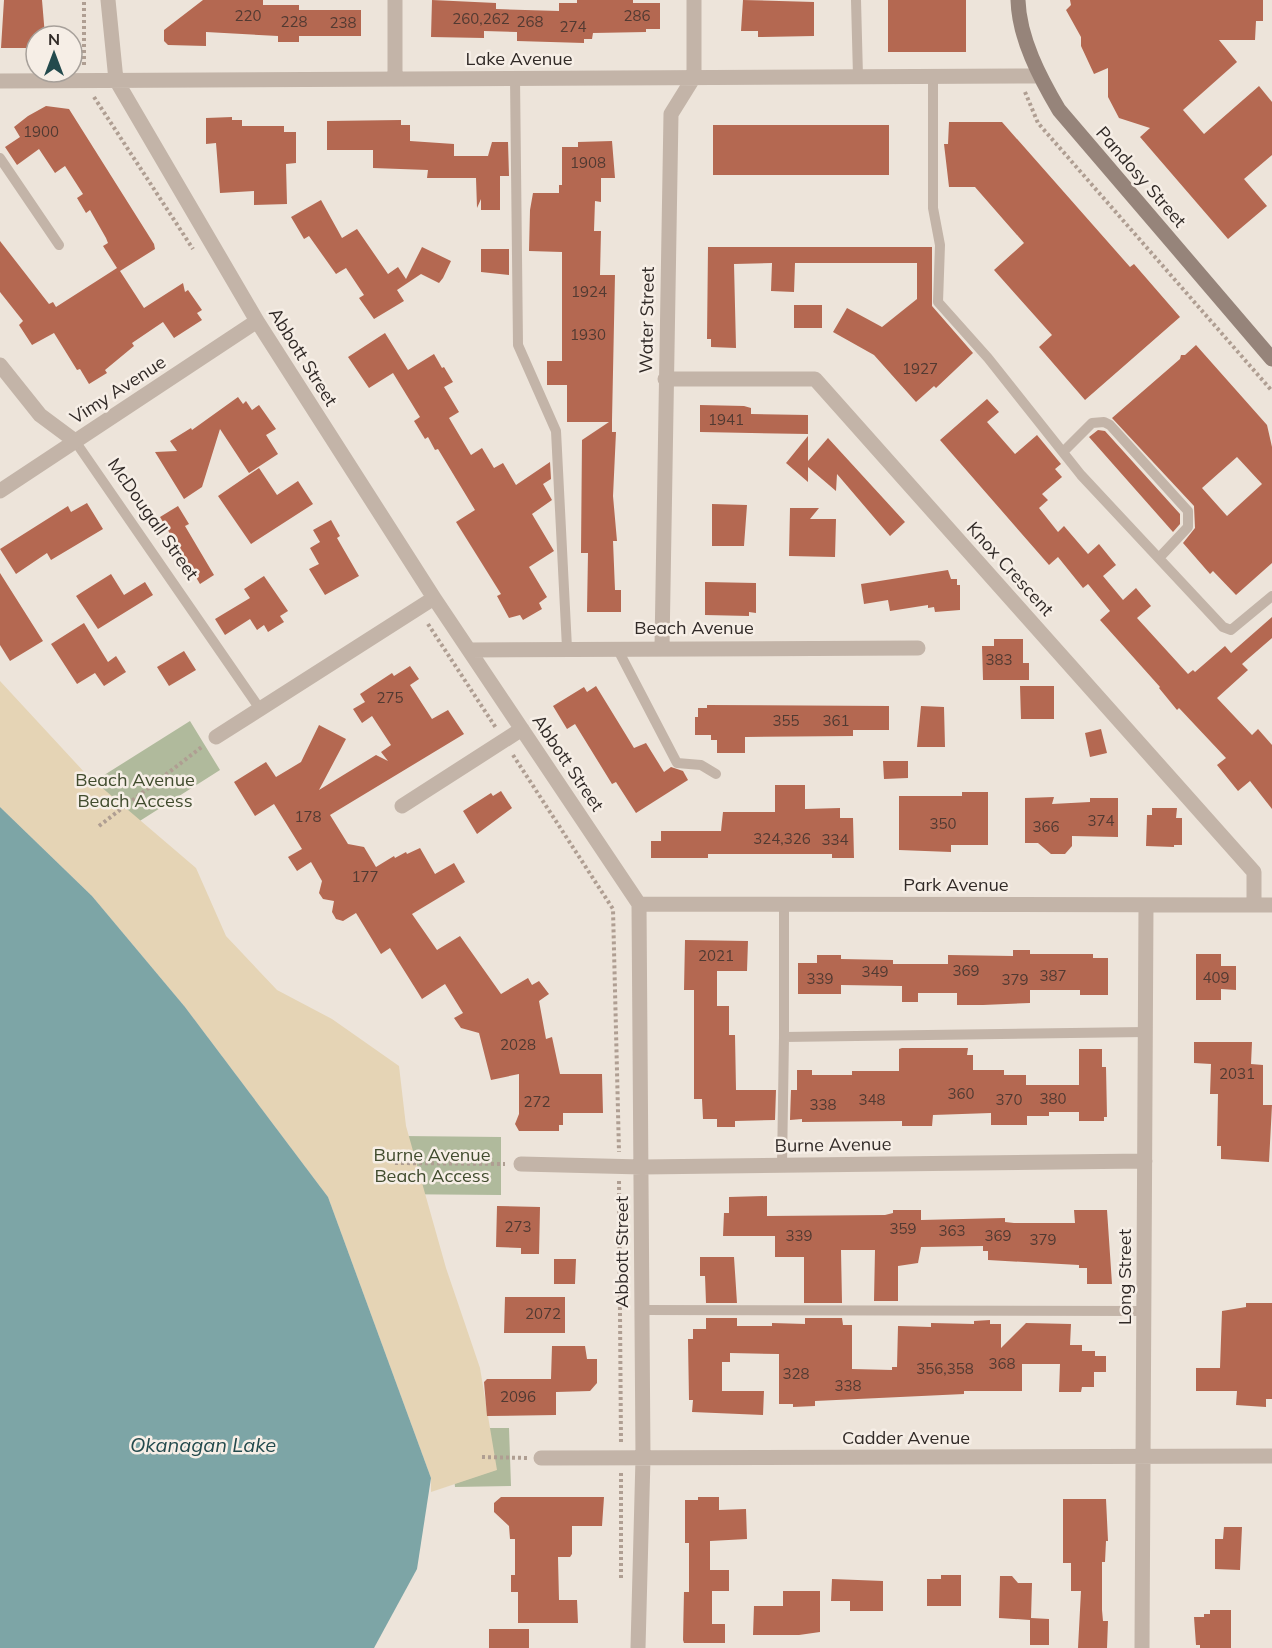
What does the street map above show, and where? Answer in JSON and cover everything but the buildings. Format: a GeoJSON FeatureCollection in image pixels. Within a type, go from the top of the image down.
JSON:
{"type":"FeatureCollection","features":[{"type":"Feature","properties":{"kind":"main road","name":"Pandosy Street"},"geometry":{"type":"LineString","coordinates":[[1018,0],[1019,13],[1039,76],[1059,110],[1272,359]]}},
{"type":"Feature","properties":{"kind":"street","name":"Abbott Street"},"geometry":{"type":"LineString","coordinates":[[108,0],[116,80],[258,321],[434,598],[639,904],[643,1458],[638,1648]]}},
{"type":"Feature","properties":{"kind":"street"},"geometry":{"type":"LineString","coordinates":[[394,0],[394,79]]}},
{"type":"Feature","properties":{"kind":"street"},"geometry":{"type":"LineString","coordinates":[[694,0],[694,77]]}},
{"type":"Feature","properties":{"kind":"street","name":"Lake Avenue"},"geometry":{"type":"LineString","coordinates":[[0,81],[1039,76]]}},
{"type":"Feature","properties":{"kind":"street","name":"Water Street"},"geometry":{"type":"LineString","coordinates":[[662,647],[671,114],[694,77]]}},
{"type":"Feature","properties":{"kind":"street","name":"Vimy Avenue"},"geometry":{"type":"LineString","coordinates":[[0,491],[258,321]]}},
{"type":"Feature","properties":{"kind":"street","name":"McDougall Street"},"geometry":{"type":"LineString","coordinates":[[0,365],[40,415],[75,441]]}},
{"type":"Feature","properties":{"kind":"street","name":"Knox Crescent"},"geometry":{"type":"LineString","coordinates":[[665,380],[814,380],[1254,872],[1254,905]]}},
{"type":"Feature","properties":{"kind":"street"},"geometry":{"type":"LineString","coordinates":[[216,736],[434,598]]}},
{"type":"Feature","properties":{"kind":"street","name":"Beach Avenue"},"geometry":{"type":"LineString","coordinates":[[469,650],[662,647],[918,648]]}},
{"type":"Feature","properties":{"kind":"street"},"geometry":{"type":"LineString","coordinates":[[402,806],[522,729]]}},
{"type":"Feature","properties":{"kind":"street","name":"Park Avenue"},"geometry":{"type":"LineString","coordinates":[[639,904],[1272,905]]}},
{"type":"Feature","properties":{"kind":"street","name":"Long Street"},"geometry":{"type":"LineString","coordinates":[[1143,1648],[1146,905]]}},
{"type":"Feature","properties":{"kind":"street","name":"Burne Avenue"},"geometry":{"type":"LineString","coordinates":[[521,1164],[642,1167],[1145,1161]]}},
{"type":"Feature","properties":{"kind":"street","name":"Cadder Avenue"},"geometry":{"type":"LineString","coordinates":[[541,1458],[1272,1456]]}},
{"type":"Feature","properties":{"kind":"lane"},"geometry":{"type":"LineString","coordinates":[[856,0],[858,76]]}},
{"type":"Feature","properties":{"kind":"lane"},"geometry":{"type":"LineString","coordinates":[[933,76],[933,207],[940,245],[938,302],[988,358],[1063,452],[1227,629],[1231,630],[1272,596]]}},
{"type":"Feature","properties":{"kind":"lane"},"geometry":{"type":"LineString","coordinates":[[515,78],[518,345],[556,430],[567,648]]}},
{"type":"Feature","properties":{"kind":"lane"},"geometry":{"type":"LineString","coordinates":[[0,158],[59,245]]}},
{"type":"Feature","properties":{"kind":"lane"},"geometry":{"type":"LineString","coordinates":[[1063,452],[1092,423],[1104,422],[1110,425],[1188,511],[1188,527],[1159,558]]}},
{"type":"Feature","properties":{"kind":"lane","name":"McDougall Street"},"geometry":{"type":"LineString","coordinates":[[75,441],[260,709]]}},
{"type":"Feature","properties":{"kind":"lane"},"geometry":{"type":"LineString","coordinates":[[617,648],[677,763],[701,765],[716,774]]}},
{"type":"Feature","properties":{"kind":"lane"},"geometry":{"type":"LineString","coordinates":[[782,1166],[784,905]]}},
{"type":"Feature","properties":{"kind":"lane"},"geometry":{"type":"LineString","coordinates":[[784,1037],[1145,1032]]}},
{"type":"Feature","properties":{"kind":"lane"},"geometry":{"type":"LineString","coordinates":[[642,1310],[1144,1311]]}},
{"type":"Feature","properties":{"kind":"path"},"geometry":{"type":"LineString","coordinates":[[1018,76],[1038,123],[1272,391]]}},
{"type":"Feature","properties":{"kind":"path"},"geometry":{"type":"LineString","coordinates":[[99,826],[216,736]]}},
{"type":"Feature","properties":{"kind":"path"},"geometry":{"type":"LineString","coordinates":[[395,1163],[521,1164]]}},
{"type":"Feature","properties":{"kind":"path"},"geometry":{"type":"LineString","coordinates":[[482,1457],[541,1458]]}},
{"type":"Feature","properties":{"kind":"green space","name":"Beach Avenue Beach Access"},"geometry":{"type":"Polygon","coordinates":[[[190,721],[220,770],[124,831],[82,789],[190,721]]]}},
{"type":"Feature","properties":{"kind":"green space","name":"Burne Avenue Beach Access"},"geometry":{"type":"Polygon","coordinates":[[[403,1136],[501,1137],[501,1195],[381,1194],[403,1136]]]}},
{"type":"Feature","properties":{"kind":"green space"},"geometry":{"type":"Polygon","coordinates":[[[450,1428],[509,1428],[511,1486],[455,1487],[450,1428]]]}},
{"type":"Feature","properties":{"kind":"sand"},"geometry":{"type":"Polygon","coordinates":[[[0,681],[86,774],[196,868],[226,936],[277,990],[332,1019],[399,1066],[406,1126],[446,1268],[480,1368],[497,1470],[431,1492],[431,1478],[328,1197],[185,1007],[92,896],[0,807],[0,681]]]}},
{"type":"Feature","properties":{"kind":"water","name":"Okanagan Lake"},"geometry":{"type":"Polygon","coordinates":[[[0,807],[92,896],[185,1007],[328,1197],[431,1478],[417,1569],[374,1648],[0,1648],[0,807]]]}}]}
